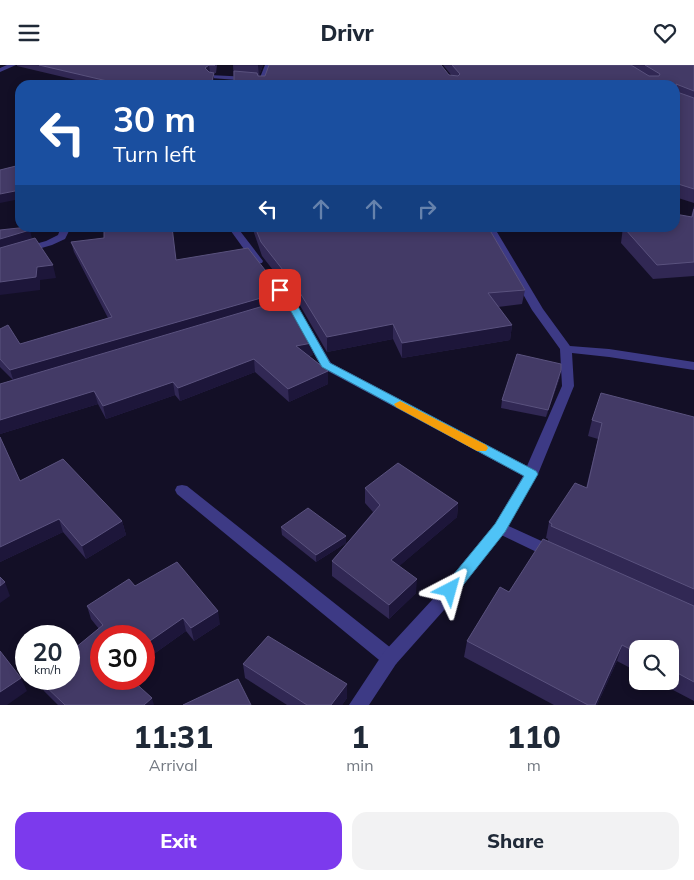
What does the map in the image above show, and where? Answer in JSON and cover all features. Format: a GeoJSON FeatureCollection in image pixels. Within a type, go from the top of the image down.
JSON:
{"type":"FeatureCollection","features":[{"type":"Feature","properties":{"kind":"street"},"geometry":{"type":"LineString","coordinates":[[0,70],[13,65]]}},
{"type":"Feature","properties":{"kind":"street"},"geometry":{"type":"LineString","coordinates":[[263,80],[268,65]]}},
{"type":"Feature","properties":{"kind":"street"},"geometry":{"type":"LineString","coordinates":[[210,76],[245,80]]}},
{"type":"Feature","properties":{"kind":"street"},"geometry":{"type":"LineString","coordinates":[[0,257],[49,243],[62,237],[64,232]]}},
{"type":"Feature","properties":{"kind":"street"},"geometry":{"type":"LineString","coordinates":[[235,232],[326,365],[531,474]]}},
{"type":"Feature","properties":{"kind":"street"},"geometry":{"type":"LineString","coordinates":[[358,705],[390,658],[438,605],[500,528],[531,474],[568,386],[566,349],[538,310],[492,232]]}},
{"type":"Feature","properties":{"kind":"street"},"geometry":{"type":"LineString","coordinates":[[566,349],[609,353],[694,367]]}},
{"type":"Feature","properties":{"kind":"street"},"geometry":{"type":"LineString","coordinates":[[182,490],[390,658]]}},
{"type":"Feature","properties":{"kind":"street"},"geometry":{"type":"LineString","coordinates":[[500,528],[570,561]]}},
{"type":"Feature","properties":{"kind":"building"},"geometry":{"type":"Polygon","coordinates":[[[39,65],[209,65],[205,68],[209,72],[214,73],[212,80],[103,80],[39,65]]]}},
{"type":"Feature","properties":{"kind":"building"},"geometry":{"type":"Polygon","coordinates":[[[269,65],[441,65],[449,75],[458,76],[460,74],[452,65],[631,65],[649,76],[659,76],[660,74],[645,65],[694,65],[694,91],[680,86],[680,80],[234,80],[234,71],[257,73],[258,76],[265,76],[269,65]]]}},
{"type":"Feature","properties":{"kind":"building"},"geometry":{"type":"Polygon","coordinates":[[[680,93],[694,98],[694,189],[680,185],[680,93]]]}},
{"type":"Feature","properties":{"kind":"building"},"geometry":{"type":"Polygon","coordinates":[[[15,166],[15,191],[0,194],[0,170],[15,166]]]}},
{"type":"Feature","properties":{"kind":"building"},"geometry":{"type":"Polygon","coordinates":[[[694,209],[694,262],[657,265],[628,232],[680,232],[680,215],[692,217],[694,209]]]}},
{"type":"Feature","properties":{"kind":"building"},"geometry":{"type":"Polygon","coordinates":[[[15,228],[15,232],[23,232],[0,239],[0,230],[15,228]]]}},
{"type":"Feature","properties":{"kind":"building"},"geometry":{"type":"Polygon","coordinates":[[[104,232],[173,232],[176,260],[248,248],[282,292],[10,370],[0,359],[0,329],[8,325],[20,344],[112,317],[71,242],[104,238],[104,232]]]}},
{"type":"Feature","properties":{"kind":"building"},"geometry":{"type":"Polygon","coordinates":[[[257,232],[491,232],[525,290],[488,293],[512,325],[402,343],[393,324],[327,337],[297,288],[261,242],[257,232]]]}},
{"type":"Feature","properties":{"kind":"building"},"geometry":{"type":"Polygon","coordinates":[[[35,238],[53,265],[37,267],[36,277],[0,282],[0,248],[35,238]]]}},
{"type":"Feature","properties":{"kind":"building"},"geometry":{"type":"Polygon","coordinates":[[[287,299],[312,343],[296,346],[328,371],[288,389],[254,359],[178,388],[173,382],[103,406],[94,391],[0,420],[0,384],[287,299]]]}},
{"type":"Feature","properties":{"kind":"building"},"geometry":{"type":"Polygon","coordinates":[[[517,354],[561,364],[561,370],[548,410],[502,400],[517,354]]]}},
{"type":"Feature","properties":{"kind":"building"},"geometry":{"type":"Polygon","coordinates":[[[601,393],[694,417],[694,589],[551,526],[552,524],[549,522],[575,483],[587,488],[602,423],[592,420],[601,393]]]}},
{"type":"Feature","properties":{"kind":"building"},"geometry":{"type":"Polygon","coordinates":[[[0,437],[20,481],[63,459],[122,521],[82,546],[59,519],[0,547],[0,437]]]}},
{"type":"Feature","properties":{"kind":"building"},"geometry":{"type":"Polygon","coordinates":[[[398,463],[458,503],[391,560],[417,579],[389,605],[332,561],[380,505],[365,488],[398,463]]]}},
{"type":"Feature","properties":{"kind":"building"},"geometry":{"type":"Polygon","coordinates":[[[308,508],[346,536],[316,555],[281,527],[308,508]]]}},
{"type":"Feature","properties":{"kind":"building"},"geometry":{"type":"Polygon","coordinates":[[[543,539],[694,606],[694,682],[679,674],[679,640],[629,640],[629,648],[622,645],[595,705],[588,705],[467,641],[500,587],[509,592],[543,539]]]}},
{"type":"Feature","properties":{"kind":"building"},"geometry":{"type":"Polygon","coordinates":[[[177,562],[218,611],[191,628],[183,618],[155,637],[155,625],[103,625],[87,606],[129,579],[135,586],[177,562]]]}},
{"type":"Feature","properties":{"kind":"building"},"geometry":{"type":"Polygon","coordinates":[[[0,577],[5,582],[0,586],[0,577]]]}},
{"type":"Feature","properties":{"kind":"building"},"geometry":{"type":"Polygon","coordinates":[[[90,636],[90,690],[143,690],[152,698],[144,705],[65,705],[49,690],[80,690],[80,644],[90,636]]]}},
{"type":"Feature","properties":{"kind":"building"},"geometry":{"type":"Polygon","coordinates":[[[268,636],[347,684],[331,705],[307,705],[243,664],[268,636]]]}},
{"type":"Feature","properties":{"kind":"building"},"geometry":{"type":"Polygon","coordinates":[[[0,651],[15,670],[15,682],[0,692],[0,651]]]}},
{"type":"Feature","properties":{"kind":"building"},"geometry":{"type":"Polygon","coordinates":[[[238,679],[251,705],[183,705],[238,679]]]}},
{"type":"Feature","properties":{"kind":"slow traffic"},"geometry":{"type":"LineString","coordinates":[[400,404],[482,448]]}},
{"type":"Feature","properties":{"kind":"route"},"geometry":{"type":"LineString","coordinates":[[280,290],[292,305],[326,365],[531,474],[500,528],[450,590]]}}]}
